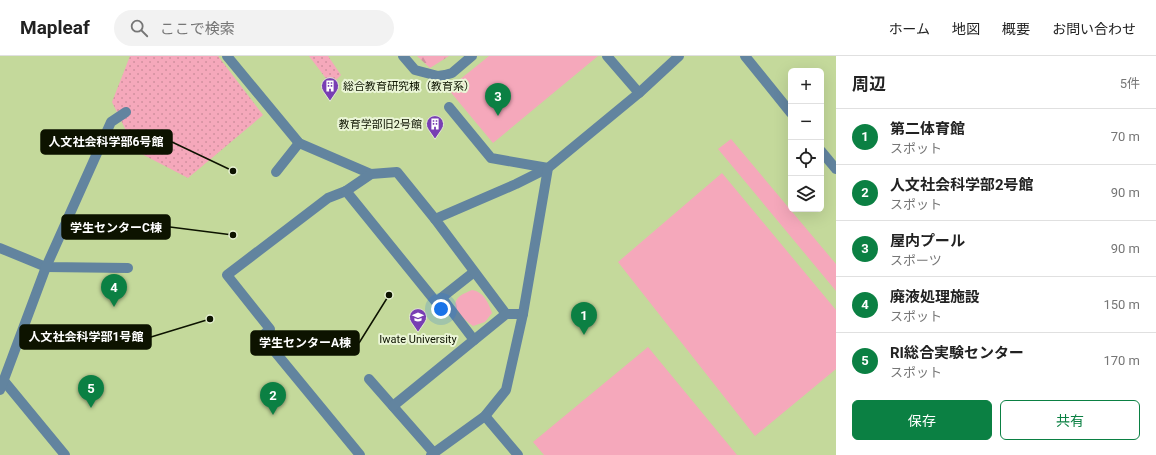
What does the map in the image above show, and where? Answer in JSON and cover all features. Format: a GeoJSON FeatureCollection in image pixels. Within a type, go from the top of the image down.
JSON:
{"type":"FeatureCollection","features":[{"type":"Feature","properties":{"kind":"lane"},"geometry":{"type":"LineString","coordinates":[[227,56],[299,143],[370,174],[397,172],[435,219],[506,314]]}},
{"type":"Feature","properties":{"kind":"lane"},"geometry":{"type":"LineString","coordinates":[[403,56],[415,70],[438,76],[452,73],[472,56]]}},
{"type":"Feature","properties":{"kind":"lane"},"geometry":{"type":"LineString","coordinates":[[607,56],[639,93]]}},
{"type":"Feature","properties":{"kind":"lane"},"geometry":{"type":"LineString","coordinates":[[435,219],[516,184],[548,168],[639,93],[679,56]]}},
{"type":"Feature","properties":{"kind":"lane"},"geometry":{"type":"LineString","coordinates":[[745,56],[788,109]]}},
{"type":"Feature","properties":{"kind":"lane"},"geometry":{"type":"LineString","coordinates":[[449,107],[491,158],[548,168]]}},
{"type":"Feature","properties":{"kind":"lane"},"geometry":{"type":"LineString","coordinates":[[65,455],[2,385],[46,267],[111,122],[126,112]]}},
{"type":"Feature","properties":{"kind":"lane"},"geometry":{"type":"LineString","coordinates":[[276,172],[299,143]]}},
{"type":"Feature","properties":{"kind":"lane"},"geometry":{"type":"LineString","coordinates":[[824,154],[836,169]]}},
{"type":"Feature","properties":{"kind":"lane"},"geometry":{"type":"LineString","coordinates":[[369,379],[433,454],[485,416],[506,390],[523,314],[548,168]]}},
{"type":"Feature","properties":{"kind":"lane"},"geometry":{"type":"LineString","coordinates":[[360,455],[262,336],[270,329],[227,276],[328,198],[346,191],[370,174]]}},
{"type":"Feature","properties":{"kind":"lane"},"geometry":{"type":"LineString","coordinates":[[346,191],[436,302],[474,272]]}},
{"type":"Feature","properties":{"kind":"lane"},"geometry":{"type":"LineString","coordinates":[[0,248],[46,267],[128,268]]}},
{"type":"Feature","properties":{"kind":"lane"},"geometry":{"type":"LineString","coordinates":[[442,298],[474,340]]}},
{"type":"Feature","properties":{"kind":"lane"},"geometry":{"type":"LineString","coordinates":[[393,406],[506,314],[523,314]]}},
{"type":"Feature","properties":{"kind":"lane"},"geometry":{"type":"LineString","coordinates":[[485,416],[518,455]]}},
{"type":"Feature","properties":{"kind":"green space"},"geometry":{"type":"Polygon","coordinates":[[[130,56],[218,56],[263,115],[188,178],[136,151],[112,102],[130,56]]]}},
{"type":"Feature","properties":{"kind":"green space"},"geometry":{"type":"Polygon","coordinates":[[[309,56],[328,56],[341,75],[331,85],[309,56]]]}},
{"type":"Feature","properties":{"kind":"green space"},"geometry":{"type":"Polygon","coordinates":[[[417,56],[449,56],[430,68],[417,56]]]}},
{"type":"Feature","properties":{"kind":"green space"},"geometry":{"type":"Polygon","coordinates":[[[489,56],[598,56],[493,143],[448,89],[489,56]]]}},
{"type":"Feature","properties":{"kind":"green space"},"geometry":{"type":"Polygon","coordinates":[[[731,139],[788,207],[788,212],[792,212],[836,264],[836,291],[718,149],[731,139]]]}},
{"type":"Feature","properties":{"kind":"green space"},"geometry":{"type":"Polygon","coordinates":[[[722,173],[836,310],[836,369],[755,436],[618,262],[722,173]]]}},
{"type":"Feature","properties":{"kind":"green space"},"geometry":{"type":"Polygon","coordinates":[[[472,290],[483,295],[492,313],[485,322],[473,326],[459,312],[455,304],[456,300],[460,296],[472,290]]]}},
{"type":"Feature","properties":{"kind":"green space"},"geometry":{"type":"Polygon","coordinates":[[[648,347],[737,455],[544,455],[533,442],[648,347]]]}},
{"type":"Feature","properties":{"kind":"place","name":"総合教育研究棟（教育系）"},"geometry":{"type":"Point","coordinates":[330,101]}},
{"type":"Feature","properties":{"kind":"place","name":"屋内プール"},"geometry":{"type":"Point","coordinates":[498,116]}},
{"type":"Feature","properties":{"kind":"place","name":"教育学部旧2号館"},"geometry":{"type":"Point","coordinates":[435,139]}},
{"type":"Feature","properties":{"kind":"place","name":"人文社会科学部6号館"},"geometry":{"type":"Point","coordinates":[233,171]}},
{"type":"Feature","properties":{"kind":"place","name":"学生センターC棟"},"geometry":{"type":"Point","coordinates":[233,235]}},
{"type":"Feature","properties":{"kind":"place","name":"学生センターA棟"},"geometry":{"type":"Point","coordinates":[389,295]}},
{"type":"Feature","properties":{"kind":"place","name":"廃液処理施設"},"geometry":{"type":"Point","coordinates":[114,307]}},
{"type":"Feature","properties":{"kind":"place","name":"人文社会科学部1号館"},"geometry":{"type":"Point","coordinates":[210,319]}},
{"type":"Feature","properties":{"kind":"place","name":"Iwate University"},"geometry":{"type":"Point","coordinates":[418,332]}},
{"type":"Feature","properties":{"kind":"place","name":"第二体育館"},"geometry":{"type":"Point","coordinates":[584,335]}},
{"type":"Feature","properties":{"kind":"place","name":"RI総合実験センター"},"geometry":{"type":"Point","coordinates":[91,408]}},
{"type":"Feature","properties":{"kind":"place","name":"人文社会科学部2号館"},"geometry":{"type":"Point","coordinates":[273,415]}}]}
